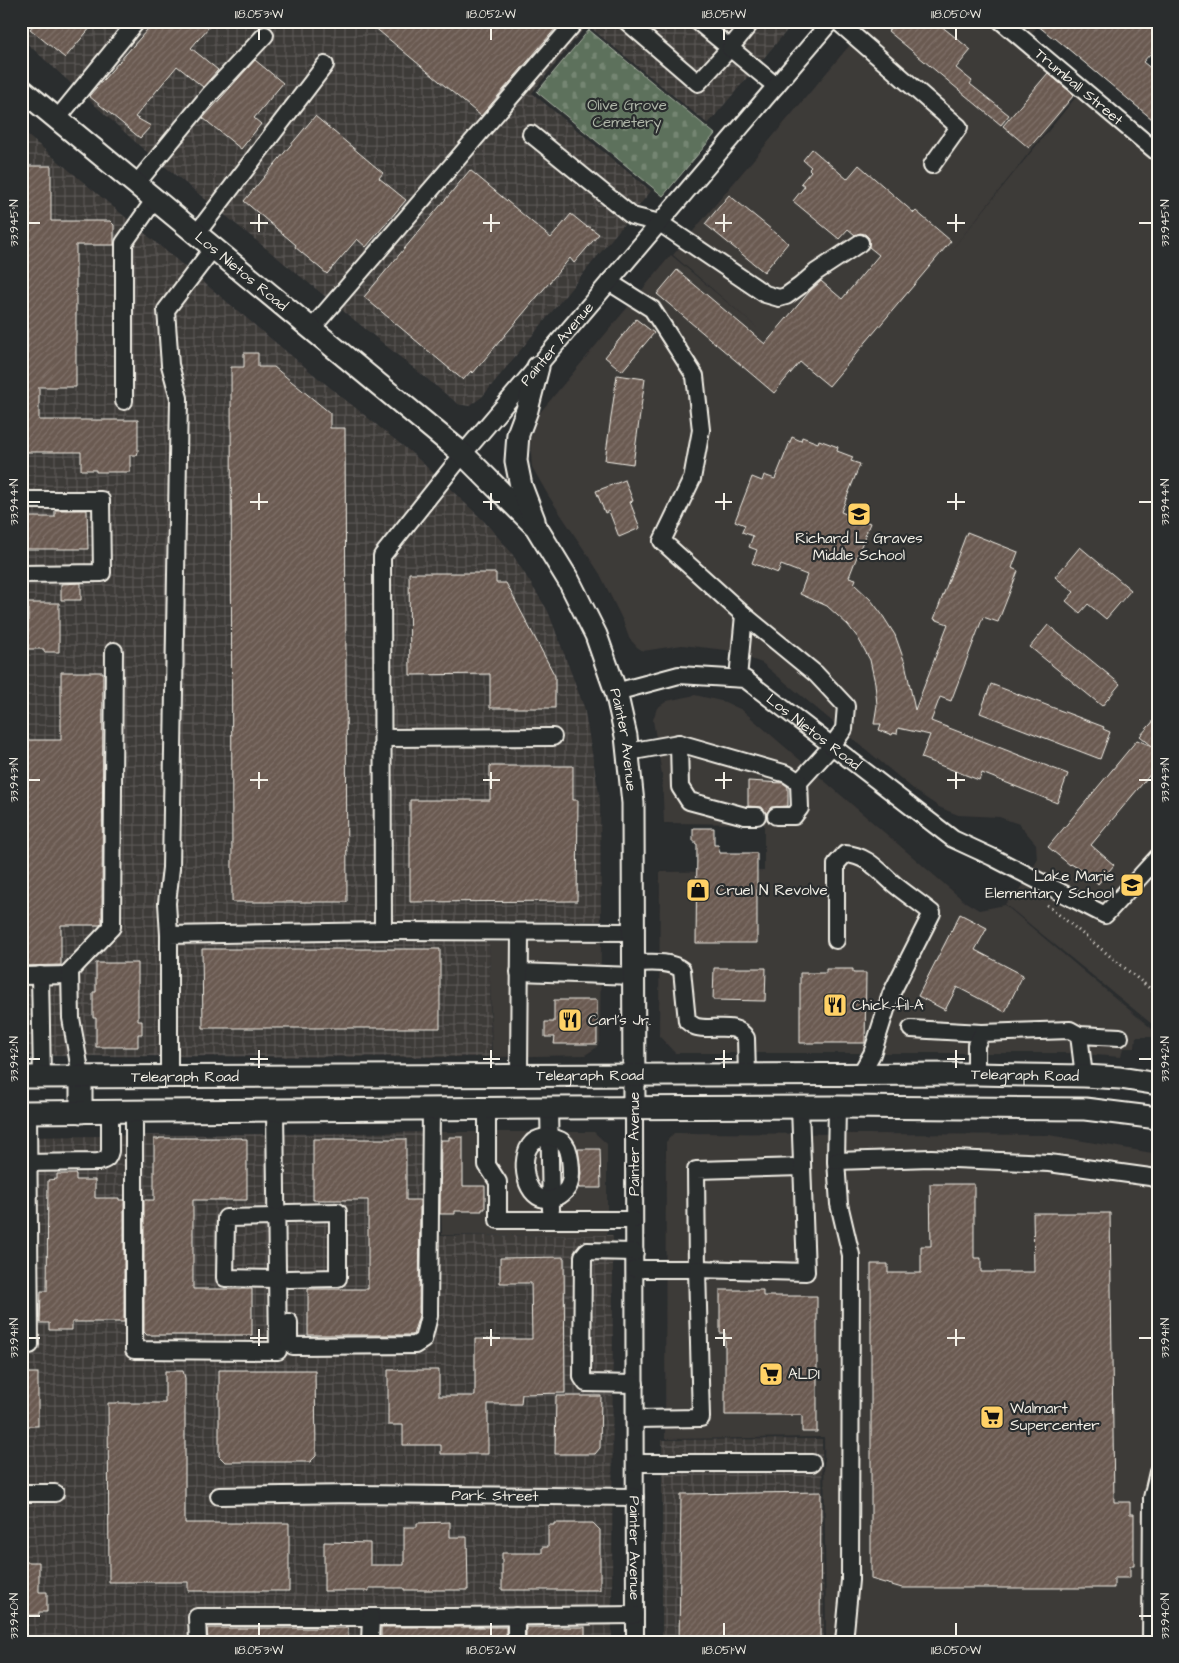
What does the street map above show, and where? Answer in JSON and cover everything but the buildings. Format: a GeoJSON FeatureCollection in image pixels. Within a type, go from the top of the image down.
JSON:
{"type":"FeatureCollection","features":[{"type":"Feature","properties":{"kind":"main road","name":"Los Nietos Road"},"geometry":{"type":"LineString","coordinates":[[21,89],[464,454]]}},
{"type":"Feature","properties":{"kind":"main road"},"geometry":{"type":"LineString","coordinates":[[536,527],[521,486],[516,460],[518,434],[527,410],[538,367]]}},
{"type":"Feature","properties":{"kind":"main road","name":"Painter Avenue"},"geometry":{"type":"LineString","coordinates":[[464,454],[536,527],[569,581],[596,635],[616,692],[626,736],[634,803],[634,1108]]}},
{"type":"Feature","properties":{"kind":"main road","name":"Telegraph Road"},"geometry":{"type":"LineString","coordinates":[[32,1077],[976,1074],[1084,1076],[1120,1078],[1158,1084]]}},
{"type":"Feature","properties":{"kind":"main road"},"geometry":{"type":"LineString","coordinates":[[837,1108],[860,1075]]}},
{"type":"Feature","properties":{"kind":"main road"},"geometry":{"type":"LineString","coordinates":[[81,1076],[81,1112]]}},
{"type":"Feature","properties":{"kind":"main road"},"geometry":{"type":"LineString","coordinates":[[1084,1076],[1085,1109]]}},
{"type":"Feature","properties":{"kind":"main road"},"geometry":{"type":"LineString","coordinates":[[25,1112],[549,1108],[1085,1109],[1158,1118]]}},
{"type":"Feature","properties":{"kind":"street"},"geometry":{"type":"LineString","coordinates":[[57,119],[138,21]]}},
{"type":"Feature","properties":{"kind":"street"},"geometry":{"type":"LineString","coordinates":[[312,328],[576,21]]}},
{"type":"Feature","properties":{"kind":"street"},"geometry":{"type":"LineString","coordinates":[[626,21],[698,83],[752,21]]}},
{"type":"Feature","properties":{"kind":"street"},"geometry":{"type":"LineString","coordinates":[[697,21],[776,86]]}},
{"type":"Feature","properties":{"kind":"street","name":"Painter Avenue"},"geometry":{"type":"LineString","coordinates":[[464,454],[831,21]]}},
{"type":"Feature","properties":{"kind":"street"},"geometry":{"type":"LineString","coordinates":[[837,21],[959,127],[932,165]]}},
{"type":"Feature","properties":{"kind":"street","name":"Trumball Street"},"geometry":{"type":"LineString","coordinates":[[1001,21],[1158,153]]}},
{"type":"Feature","properties":{"kind":"street"},"geometry":{"type":"LineString","coordinates":[[136,183],[209,95],[265,35]]}},
{"type":"Feature","properties":{"kind":"street"},"geometry":{"type":"LineString","coordinates":[[197,233],[325,65]]}},
{"type":"Feature","properties":{"kind":"street"},"geometry":{"type":"LineString","coordinates":[[531,134],[632,216],[660,222],[765,294],[779,298],[800,286],[816,272],[860,243]]}},
{"type":"Feature","properties":{"kind":"street"},"geometry":{"type":"LineString","coordinates":[[124,401],[124,243],[155,199]]}},
{"type":"Feature","properties":{"kind":"street"},"geometry":{"type":"LineString","coordinates":[[169,1076],[169,935],[167,903],[171,868],[180,398],[170,365],[166,310],[214,247]]}},
{"type":"Feature","properties":{"kind":"street"},"geometry":{"type":"LineString","coordinates":[[609,282],[652,309],[695,376],[701,430],[692,480],[662,541],[744,615],[816,674],[846,706],[844,728],[832,746],[799,782],[800,808],[794,816],[776,816]]}},
{"type":"Feature","properties":{"kind":"street"},"geometry":{"type":"LineString","coordinates":[[383,931],[382,556],[464,454]]}},
{"type":"Feature","properties":{"kind":"street"},"geometry":{"type":"LineString","coordinates":[[21,500],[101,500],[102,573],[21,574]]}},
{"type":"Feature","properties":{"kind":"street"},"geometry":{"type":"LineString","coordinates":[[738,678],[744,615]]}},
{"type":"Feature","properties":{"kind":"street"},"geometry":{"type":"LineString","coordinates":[[81,1076],[71,1018],[70,971],[112,927],[114,650]]}},
{"type":"Feature","properties":{"kind":"street","name":"Los Nietos Road"},"geometry":{"type":"LineString","coordinates":[[616,692],[679,675],[745,679],[952,839],[992,857],[1105,915],[1158,856]]}},
{"type":"Feature","properties":{"kind":"street"},"geometry":{"type":"LineString","coordinates":[[383,738],[553,737]]}},
{"type":"Feature","properties":{"kind":"street"},"geometry":{"type":"LineString","coordinates":[[628,752],[679,743],[787,774],[799,782]]}},
{"type":"Feature","properties":{"kind":"street"},"geometry":{"type":"LineString","coordinates":[[679,743],[680,787],[689,801],[745,816],[757,816]]}},
{"type":"Feature","properties":{"kind":"street"},"geometry":{"type":"LineString","coordinates":[[836,940],[836,864],[846,854],[854,854],[872,863],[895,885],[932,913],[891,994],[872,1054],[860,1075]]}},
{"type":"Feature","properties":{"kind":"street"},"geometry":{"type":"LineString","coordinates":[[169,935],[383,931],[634,932]]}},
{"type":"Feature","properties":{"kind":"street"},"geometry":{"type":"LineString","coordinates":[[519,1075],[520,932]]}},
{"type":"Feature","properties":{"kind":"street"},"geometry":{"type":"LineString","coordinates":[[520,972],[634,970],[670,964],[678,966],[682,970],[687,1020],[696,1027],[733,1029],[744,1034],[746,1038],[747,1075]]}},
{"type":"Feature","properties":{"kind":"street"},"geometry":{"type":"LineString","coordinates":[[32,1077],[40,975]]}},
{"type":"Feature","properties":{"kind":"street"},"geometry":{"type":"LineString","coordinates":[[21,976],[70,975]]}},
{"type":"Feature","properties":{"kind":"street"},"geometry":{"type":"LineString","coordinates":[[911,1029],[982,1032],[1070,1030],[1079,1035],[1120,1037]]}},
{"type":"Feature","properties":{"kind":"street"},"geometry":{"type":"LineString","coordinates":[[976,1074],[976,1045],[982,1032]]}},
{"type":"Feature","properties":{"kind":"street"},"geometry":{"type":"LineString","coordinates":[[1079,1035],[1084,1076]]}},
{"type":"Feature","properties":{"kind":"street"},"geometry":{"type":"LineString","coordinates":[[549,1108],[549,1136]]}},
{"type":"Feature","properties":{"kind":"street","name":"Painter Avenue"},"geometry":{"type":"LineString","coordinates":[[634,1108],[635,1642]]}},
{"type":"Feature","properties":{"kind":"street"},"geometry":{"type":"LineString","coordinates":[[635,1269],[806,1272],[800,1108]]}},
{"type":"Feature","properties":{"kind":"street"},"geometry":{"type":"LineString","coordinates":[[837,1108],[836,1161],[838,1204],[851,1255],[850,1580],[844,1642]]}},
{"type":"Feature","properties":{"kind":"street"},"geometry":{"type":"LineString","coordinates":[[280,1110],[283,1279],[289,1342],[293,1346],[415,1345],[423,1340],[429,1316],[431,1109]]}},
{"type":"Feature","properties":{"kind":"street"},"geometry":{"type":"LineString","coordinates":[[487,1109],[487,1165],[498,1182],[498,1220],[634,1220]]}},
{"type":"Feature","properties":{"kind":"street"},"geometry":{"type":"LineString","coordinates":[[25,1163],[98,1162],[105,1160],[109,1156],[110,1151],[110,1111]]}},
{"type":"Feature","properties":{"kind":"street"},"geometry":{"type":"LineString","coordinates":[[134,1111],[134,1350],[278,1351],[283,1279]]}},
{"type":"Feature","properties":{"kind":"street"},"geometry":{"type":"LineString","coordinates":[[25,1112],[30,1345]]}},
{"type":"Feature","properties":{"kind":"street"},"geometry":{"type":"LineString","coordinates":[[549,1136],[563,1142],[570,1152],[570,1182],[560,1197],[551,1200],[536,1196],[526,1177],[526,1153],[530,1144],[549,1136]]}},
{"type":"Feature","properties":{"kind":"street"},"geometry":{"type":"LineString","coordinates":[[836,1161],[931,1158],[1049,1163],[1150,1177],[1158,1180]]}},
{"type":"Feature","properties":{"kind":"street"},"geometry":{"type":"LineString","coordinates":[[635,1419],[701,1418],[696,1170],[802,1167]]}},
{"type":"Feature","properties":{"kind":"street"},"geometry":{"type":"LineString","coordinates":[[551,1200],[551,1220]]}},
{"type":"Feature","properties":{"kind":"street"},"geometry":{"type":"LineString","coordinates":[[338,1212],[338,1278],[225,1278],[226,1218],[282,1215],[338,1212]]}},
{"type":"Feature","properties":{"kind":"street"},"geometry":{"type":"LineString","coordinates":[[635,1252],[587,1251],[583,1256],[582,1377],[586,1383],[635,1384]]}},
{"type":"Feature","properties":{"kind":"street"},"geometry":{"type":"LineString","coordinates":[[635,1463],[812,1463]]}},
{"type":"Feature","properties":{"kind":"street"},"geometry":{"type":"LineString","coordinates":[[1151,1642],[1152,1498],[1158,1472]]}},
{"type":"Feature","properties":{"kind":"street"},"geometry":{"type":"LineString","coordinates":[[21,1493],[55,1493]]}},
{"type":"Feature","properties":{"kind":"street","name":"Park Street"},"geometry":{"type":"LineString","coordinates":[[219,1496],[356,1494],[635,1497]]}},
{"type":"Feature","properties":{"kind":"street"},"geometry":{"type":"LineString","coordinates":[[198,1642],[197,1617],[635,1615]]}},
{"type":"Feature","properties":{"kind":"street"},"geometry":{"type":"LineString","coordinates":[[516,1616],[516,1642]]}},
{"type":"Feature","properties":{"kind":"street"},"geometry":{"type":"LineString","coordinates":[[370,1642],[371,1617]]}},
{"type":"Feature","properties":{"kind":"path"},"geometry":{"type":"LineString","coordinates":[[1042,901],[1158,995]]}},
{"type":"Feature","properties":{"kind":"shaded area"},"geometry":{"type":"Polygon","coordinates":[[[21,21],[795,21],[708,124],[587,25],[532,93],[651,191],[482,397],[469,406],[458,404],[142,148],[21,38],[21,21]]]}},
{"type":"Feature","properties":{"kind":"shaded area","name":"Richard L. Graves Middle School"},"geometry":{"type":"Polygon","coordinates":[[[870,21],[1042,21],[1020,48],[1075,95],[949,253],[1076,97],[1158,165],[1158,1029],[1005,904],[1026,883],[1037,860],[1036,844],[1019,824],[999,817],[958,815],[939,807],[917,792],[762,663],[726,650],[682,645],[643,651],[637,647],[629,638],[623,621],[600,574],[548,495],[532,467],[530,440],[538,415],[671,255],[761,331],[673,255],[870,21]]]}},
{"type":"Feature","properties":{"kind":"shaded area"},"geometry":{"type":"Polygon","coordinates":[[[21,130],[317,377],[413,454],[483,520],[511,552],[548,611],[584,707],[600,799],[601,921],[489,921],[491,1057],[21,1056],[21,130]]]}},
{"type":"Feature","properties":{"kind":"shaded area"},"geometry":{"type":"Polygon","coordinates":[[[695,695],[725,702],[742,710],[964,901],[979,910],[1005,905],[1158,1034],[1158,1037],[1136,1037],[1135,1048],[1123,1048],[1121,1057],[1068,1053],[675,1053],[659,1036],[660,872],[764,871],[764,824],[664,823],[662,774],[653,720],[657,708],[667,701],[695,695]]]}},
{"type":"Feature","properties":{"kind":"shaded area"},"geometry":{"type":"Polygon","coordinates":[[[601,941],[600,1041],[596,1048],[585,1055],[492,1057],[489,942],[601,941]]]}},
{"type":"Feature","properties":{"kind":"shaded area"},"geometry":{"type":"Polygon","coordinates":[[[438,1132],[440,1236],[613,1235],[612,1642],[21,1642],[21,1137],[438,1132]]]}},
{"type":"Feature","properties":{"kind":"shaded area"},"geometry":{"type":"Polygon","coordinates":[[[439,1132],[594,1132],[607,1144],[607,1235],[442,1235],[439,1132]]]}},
{"type":"Feature","properties":{"kind":"shaded area"},"geometry":{"type":"Polygon","coordinates":[[[674,1133],[1049,1135],[1158,1154],[1158,1642],[826,1642],[824,1437],[665,1439],[666,1142],[674,1133]]]}},
{"type":"Feature","properties":{"kind":"shaded area"},"geometry":{"type":"Polygon","coordinates":[[[822,1439],[824,1642],[662,1642],[662,1440],[822,1439]]]}},
{"type":"Feature","properties":{"kind":"green space","name":"Olive Grove Cemetery"},"geometry":{"type":"Polygon","coordinates":[[[589,30],[715,134],[663,196],[537,92],[589,30]]]}},
{"type":"Feature","properties":{"kind":"place","name":"Richard L. Graves Middle School"},"geometry":{"type":"Point","coordinates":[859,514]}},
{"type":"Feature","properties":{"kind":"place","name":"Lake Marie Elementary School"},"geometry":{"type":"Point","coordinates":[1132,885]}},
{"type":"Feature","properties":{"kind":"place","name":"Cruel N Revolve"},"geometry":{"type":"Point","coordinates":[698,890]}},
{"type":"Feature","properties":{"kind":"place","name":"Chick-fil-A"},"geometry":{"type":"Point","coordinates":[835,1005]}},
{"type":"Feature","properties":{"kind":"place","name":"Carl's Jr."},"geometry":{"type":"Point","coordinates":[570,1020]}},
{"type":"Feature","properties":{"kind":"place","name":"ALDI"},"geometry":{"type":"Point","coordinates":[771,1374]}},
{"type":"Feature","properties":{"kind":"place","name":"Walmart Supercenter"},"geometry":{"type":"Point","coordinates":[992,1417]}}]}
